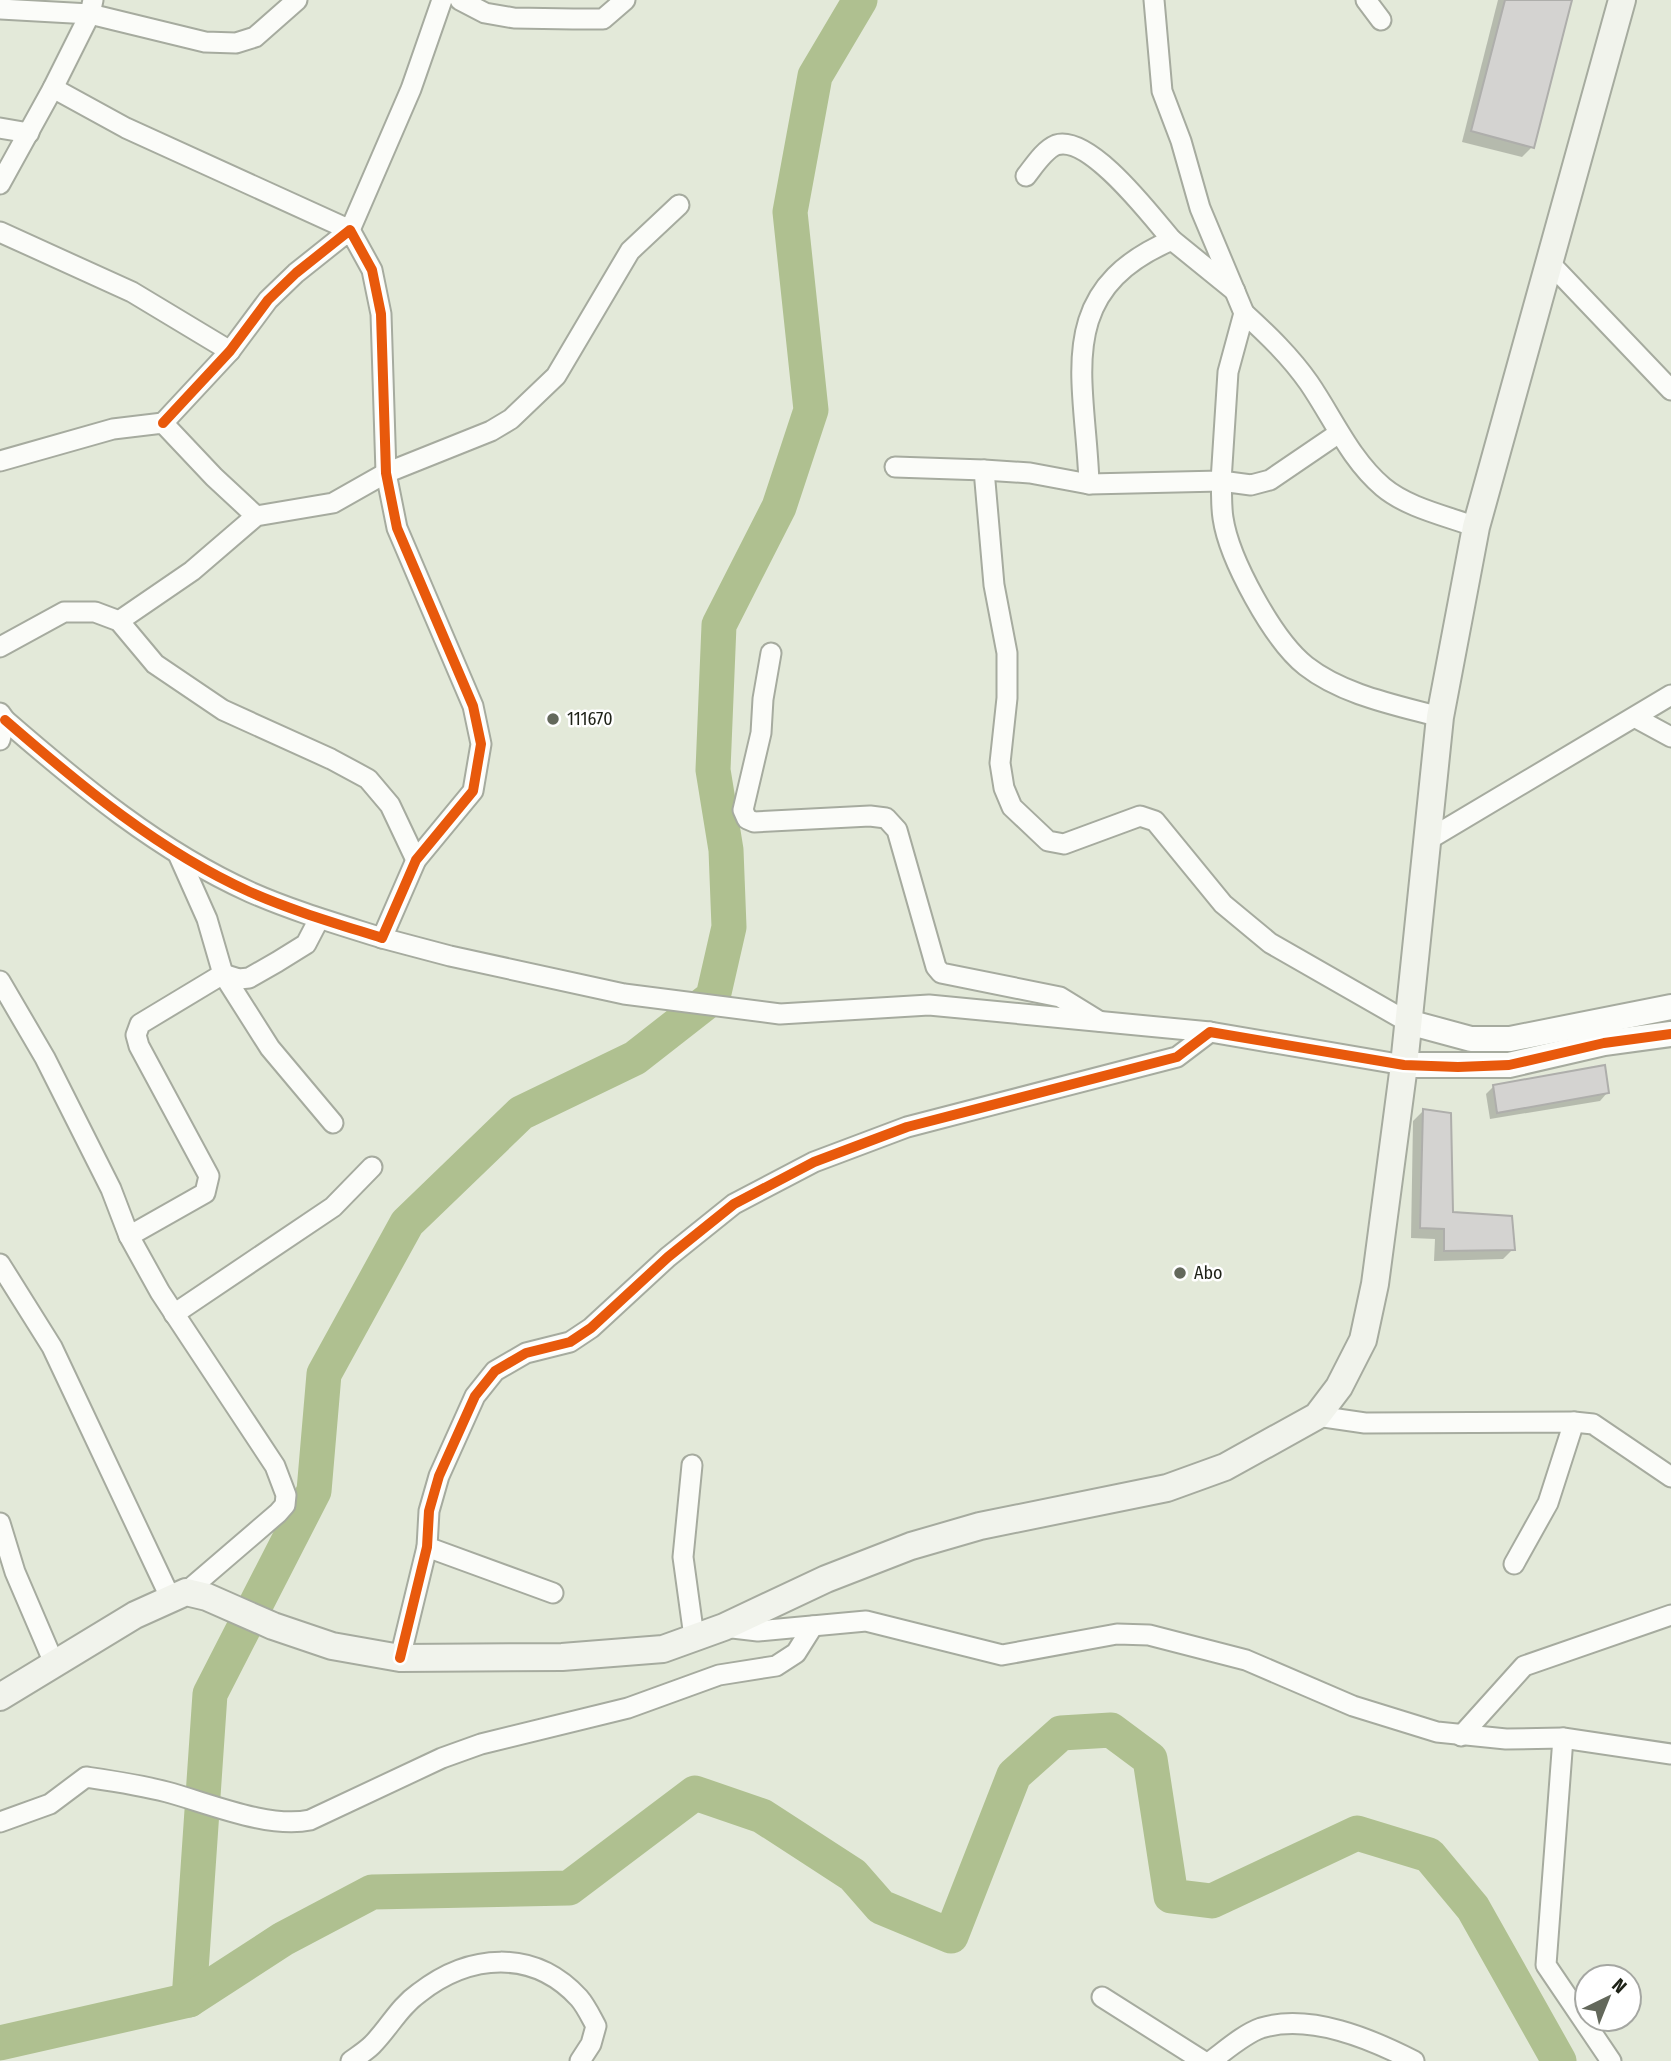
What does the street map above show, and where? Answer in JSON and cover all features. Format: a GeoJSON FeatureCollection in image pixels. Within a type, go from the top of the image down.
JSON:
{"type":"FeatureCollection","features":[{"type":"Feature","properties":{"kind":"main road"},"geometry":{"type":"LineString","coordinates":[[0,1697],[54,1663],[178,1595],[230,1608],[273,1626],[355,1652],[400,1658],[575,1656],[663,1648],[724,1627],[826,1579],[911,1546],[980,1526],[1167,1488],[1225,1467],[1317,1416],[1339,1387],[1363,1340],[1375,1284],[1409,1022],[1440,717],[1476,527],[1622,0]]}},
{"type":"Feature","properties":{"kind":"street"},"geometry":{"type":"LineString","coordinates":[[0,9],[91,7],[205,42],[236,43],[255,37],[297,0]]}},
{"type":"Feature","properties":{"kind":"street"},"geometry":{"type":"LineString","coordinates":[[0,461],[113,429],[163,423],[230,351],[268,300],[296,272],[350,230],[411,89],[442,0]]}},
{"type":"Feature","properties":{"kind":"street"},"geometry":{"type":"LineString","coordinates":[[460,0],[485,13],[514,18],[603,19],[625,0]]}},
{"type":"Feature","properties":{"kind":"street"},"geometry":{"type":"LineString","coordinates":[[1154,0],[1162,91],[1181,141],[1200,208],[1244,313],[1284,349],[1310,384],[1339,433],[1384,487],[1404,500],[1476,527]]}},
{"type":"Feature","properties":{"kind":"street"},"geometry":{"type":"LineString","coordinates":[[1366,0],[1381,20]]}},
{"type":"Feature","properties":{"kind":"street"},"geometry":{"type":"LineString","coordinates":[[0,184],[53,88],[91,7]]}},
{"type":"Feature","properties":{"kind":"street"},"geometry":{"type":"LineString","coordinates":[[53,88],[126,128],[350,230],[372,270],[381,314],[386,473],[397,528],[473,706],[481,744],[473,791],[416,859],[410,879],[382,938]]}},
{"type":"Feature","properties":{"kind":"street"},"geometry":{"type":"LineString","coordinates":[[0,128],[29,133]]}},
{"type":"Feature","properties":{"kind":"street"},"geometry":{"type":"LineString","coordinates":[[1026,176],[1054,146],[1065,144],[1080,150],[1110,170],[1172,240],[1237,292]]}},
{"type":"Feature","properties":{"kind":"street"},"geometry":{"type":"LineString","coordinates":[[119,621],[192,571],[256,516],[332,503],[386,473],[491,430],[533,400],[556,376],[630,251],[679,205]]}},
{"type":"Feature","properties":{"kind":"street"},"geometry":{"type":"LineString","coordinates":[[0,232],[132,292],[230,351]]}},
{"type":"Feature","properties":{"kind":"street"},"geometry":{"type":"LineString","coordinates":[[1089,484],[1079,375],[1087,320],[1118,275],[1153,248],[1172,240]]}},
{"type":"Feature","properties":{"kind":"street"},"geometry":{"type":"LineString","coordinates":[[1548,261],[1671,390]]}},
{"type":"Feature","properties":{"kind":"street"},"geometry":{"type":"LineString","coordinates":[[1244,313],[1228,372],[1221,481],[1223,519],[1230,546],[1263,614],[1305,666],[1353,691],[1440,717]]}},
{"type":"Feature","properties":{"kind":"street"},"geometry":{"type":"LineString","coordinates":[[163,423],[214,477],[256,516]]}},
{"type":"Feature","properties":{"kind":"street"},"geometry":{"type":"LineString","coordinates":[[895,467],[1030,472],[1089,484],[1221,481],[1251,485],[1270,480],[1339,433]]}},
{"type":"Feature","properties":{"kind":"street"},"geometry":{"type":"LineString","coordinates":[[984,470],[994,585],[1007,653],[1007,698],[1000,763],[1004,788],[1012,807],[1048,841],[1064,844],[1140,816],[1155,821],[1223,904],[1270,943],[1409,1022],[1471,1040],[1510,1039],[1671,1007]]}},
{"type":"Feature","properties":{"kind":"street"},"geometry":{"type":"LineString","coordinates":[[0,646],[64,612],[95,612],[119,621],[155,664],[223,710],[331,759],[368,779],[390,805],[416,859]]}},
{"type":"Feature","properties":{"kind":"street"},"geometry":{"type":"LineString","coordinates":[[771,653],[763,699],[761,733],[743,810],[747,819],[754,822],[870,816],[886,818],[897,830],[936,967],[942,974],[1060,997],[1103,1023]]}},
{"type":"Feature","properties":{"kind":"street"},"geometry":{"type":"LineString","coordinates":[[1426,841],[1532,775],[1636,718],[1671,695]]}},
{"type":"Feature","properties":{"kind":"street"},"geometry":{"type":"LineString","coordinates":[[0,740],[3,717]]}},
{"type":"Feature","properties":{"kind":"street"},"geometry":{"type":"LineString","coordinates":[[3,717],[112,810],[178,854],[250,892],[319,919],[382,938],[624,995],[780,1014],[929,1005],[1210,1031],[1404,1065],[1509,1065],[1604,1043],[1671,1034]]}},
{"type":"Feature","properties":{"kind":"street"},"geometry":{"type":"LineString","coordinates":[[1636,718],[1671,737]]}},
{"type":"Feature","properties":{"kind":"street"},"geometry":{"type":"LineString","coordinates":[[178,854],[207,919],[223,974],[270,1048],[333,1123]]}},
{"type":"Feature","properties":{"kind":"street"},"geometry":{"type":"LineString","coordinates":[[129,1236],[205,1193],[209,1186],[209,1176],[136,1035],[140,1024],[223,974],[239,979],[250,978],[306,944],[319,919]]}},
{"type":"Feature","properties":{"kind":"street"},"geometry":{"type":"LineString","coordinates":[[0,981],[45,1058],[111,1189],[129,1236],[174,1314],[275,1466],[286,1495],[285,1505],[278,1513],[178,1595],[52,1348],[0,1264]]}},
{"type":"Feature","properties":{"kind":"street"},"geometry":{"type":"LineString","coordinates":[[400,1658],[427,1548],[429,1511],[439,1476],[475,1396],[495,1371],[526,1353],[570,1342],[591,1328],[668,1257],[734,1204],[814,1162],[907,1127],[1177,1057],[1191,1049],[1210,1031]]}},
{"type":"Feature","properties":{"kind":"street"},"geometry":{"type":"LineString","coordinates":[[174,1314],[333,1207],[372,1167]]}},
{"type":"Feature","properties":{"kind":"street"},"geometry":{"type":"LineString","coordinates":[[1317,1416],[1365,1423],[1593,1424],[1671,1477]]}},
{"type":"Feature","properties":{"kind":"street"},"geometry":{"type":"LineString","coordinates":[[1514,1564],[1548,1503],[1574,1422]]}},
{"type":"Feature","properties":{"kind":"street"},"geometry":{"type":"LineString","coordinates":[[692,1465],[683,1556],[694,1637]]}},
{"type":"Feature","properties":{"kind":"street"},"geometry":{"type":"LineString","coordinates":[[0,1523],[15,1572],[54,1663]]}},
{"type":"Feature","properties":{"kind":"street"},"geometry":{"type":"LineString","coordinates":[[427,1548],[553,1593]]}},
{"type":"Feature","properties":{"kind":"street"},"geometry":{"type":"LineString","coordinates":[[1461,1736],[1524,1666],[1609,1639],[1671,1615]]}},
{"type":"Feature","properties":{"kind":"street"},"geometry":{"type":"LineString","coordinates":[[724,1627],[758,1631],[866,1621],[1002,1655],[1117,1634],[1149,1635],[1246,1660],[1353,1706],[1461,1736],[1506,1739],[1563,1738],[1671,1754]]}},
{"type":"Feature","properties":{"kind":"street"},"geometry":{"type":"LineString","coordinates":[[0,1822],[50,1804],[86,1777],[164,1791],[219,1807],[297,1823],[310,1820],[442,1758],[468,1749],[628,1708],[719,1675],[776,1666],[796,1653],[813,1626]]}},
{"type":"Feature","properties":{"kind":"street"},"geometry":{"type":"LineString","coordinates":[[1563,1738],[1546,1965],[1611,2061]]}},
{"type":"Feature","properties":{"kind":"street"},"geometry":{"type":"LineString","coordinates":[[351,2061],[373,2045],[399,2010],[419,1993],[444,1977],[486,1961],[521,1963],[552,1976],[579,1999],[596,2026],[591,2045],[580,2061]]}},
{"type":"Feature","properties":{"kind":"street"},"geometry":{"type":"LineString","coordinates":[[1102,1997],[1203,2061]]}},
{"type":"Feature","properties":{"kind":"street"},"geometry":{"type":"LineString","coordinates":[[1210,2061],[1259,2029],[1286,2024],[1317,2026],[1374,2042],[1414,2061]]}},
{"type":"Feature","properties":{"kind":"building"},"geometry":{"type":"Polygon","coordinates":[[[1505,0],[1572,0],[1534,148],[1471,131],[1505,0]]]}},
{"type":"Feature","properties":{"kind":"building"},"geometry":{"type":"Polygon","coordinates":[[[1605,1065],[1609,1093],[1497,1113],[1493,1085],[1605,1065]]]}},
{"type":"Feature","properties":{"kind":"building"},"geometry":{"type":"Polygon","coordinates":[[[1423,1109],[1451,1113],[1453,1212],[1512,1216],[1515,1250],[1444,1251],[1444,1229],[1420,1228],[1423,1109]]]}},
{"type":"Feature","properties":{"kind":"waterway"},"geometry":{"type":"LineString","coordinates":[[189,2000],[210,1694],[314,1491],[324,1374],[407,1223],[521,1113],[635,1058],[713,997],[729,927],[726,850],[713,770],[719,625],[779,507],[811,410],[790,212],[815,76],[860,0]]}},
{"type":"Feature","properties":{"kind":"waterway"},"geometry":{"type":"LineString","coordinates":[[0,2043],[189,2000],[283,1939],[372,1892],[569,1888],[695,1793],[762,1816],[853,1875],[881,1907],[951,1936],[1014,1775],[1061,1733],[1111,1730],[1150,1759],[1171,1896],[1212,1901],[1357,1833],[1429,1855],[1473,1908],[1559,2061]]}},
{"type":"Feature","properties":{"kind":"cycle path"},"geometry":{"type":"LineString","coordinates":[[5,720],[92,793],[153,837],[216,876],[266,899],[382,938],[416,860],[473,791],[481,744],[473,706],[397,528],[386,473],[381,314],[372,270],[350,230],[296,273],[268,300],[230,351],[163,423]]}},
{"type":"Feature","properties":{"kind":"cycle path"},"geometry":{"type":"LineString","coordinates":[[400,1658],[427,1547],[429,1511],[439,1476],[475,1396],[495,1371],[526,1353],[570,1342],[591,1328],[668,1257],[734,1204],[814,1162],[907,1127],[1177,1057],[1210,1032],[1404,1065],[1458,1067],[1509,1065],[1604,1043],[1671,1034]]}},
{"type":"Feature","properties":{"kind":"place","name":"111670"},"geometry":{"type":"Point","coordinates":[553,719]}},
{"type":"Feature","properties":{"kind":"place","name":"Abo"},"geometry":{"type":"Point","coordinates":[1180,1273]}}]}
